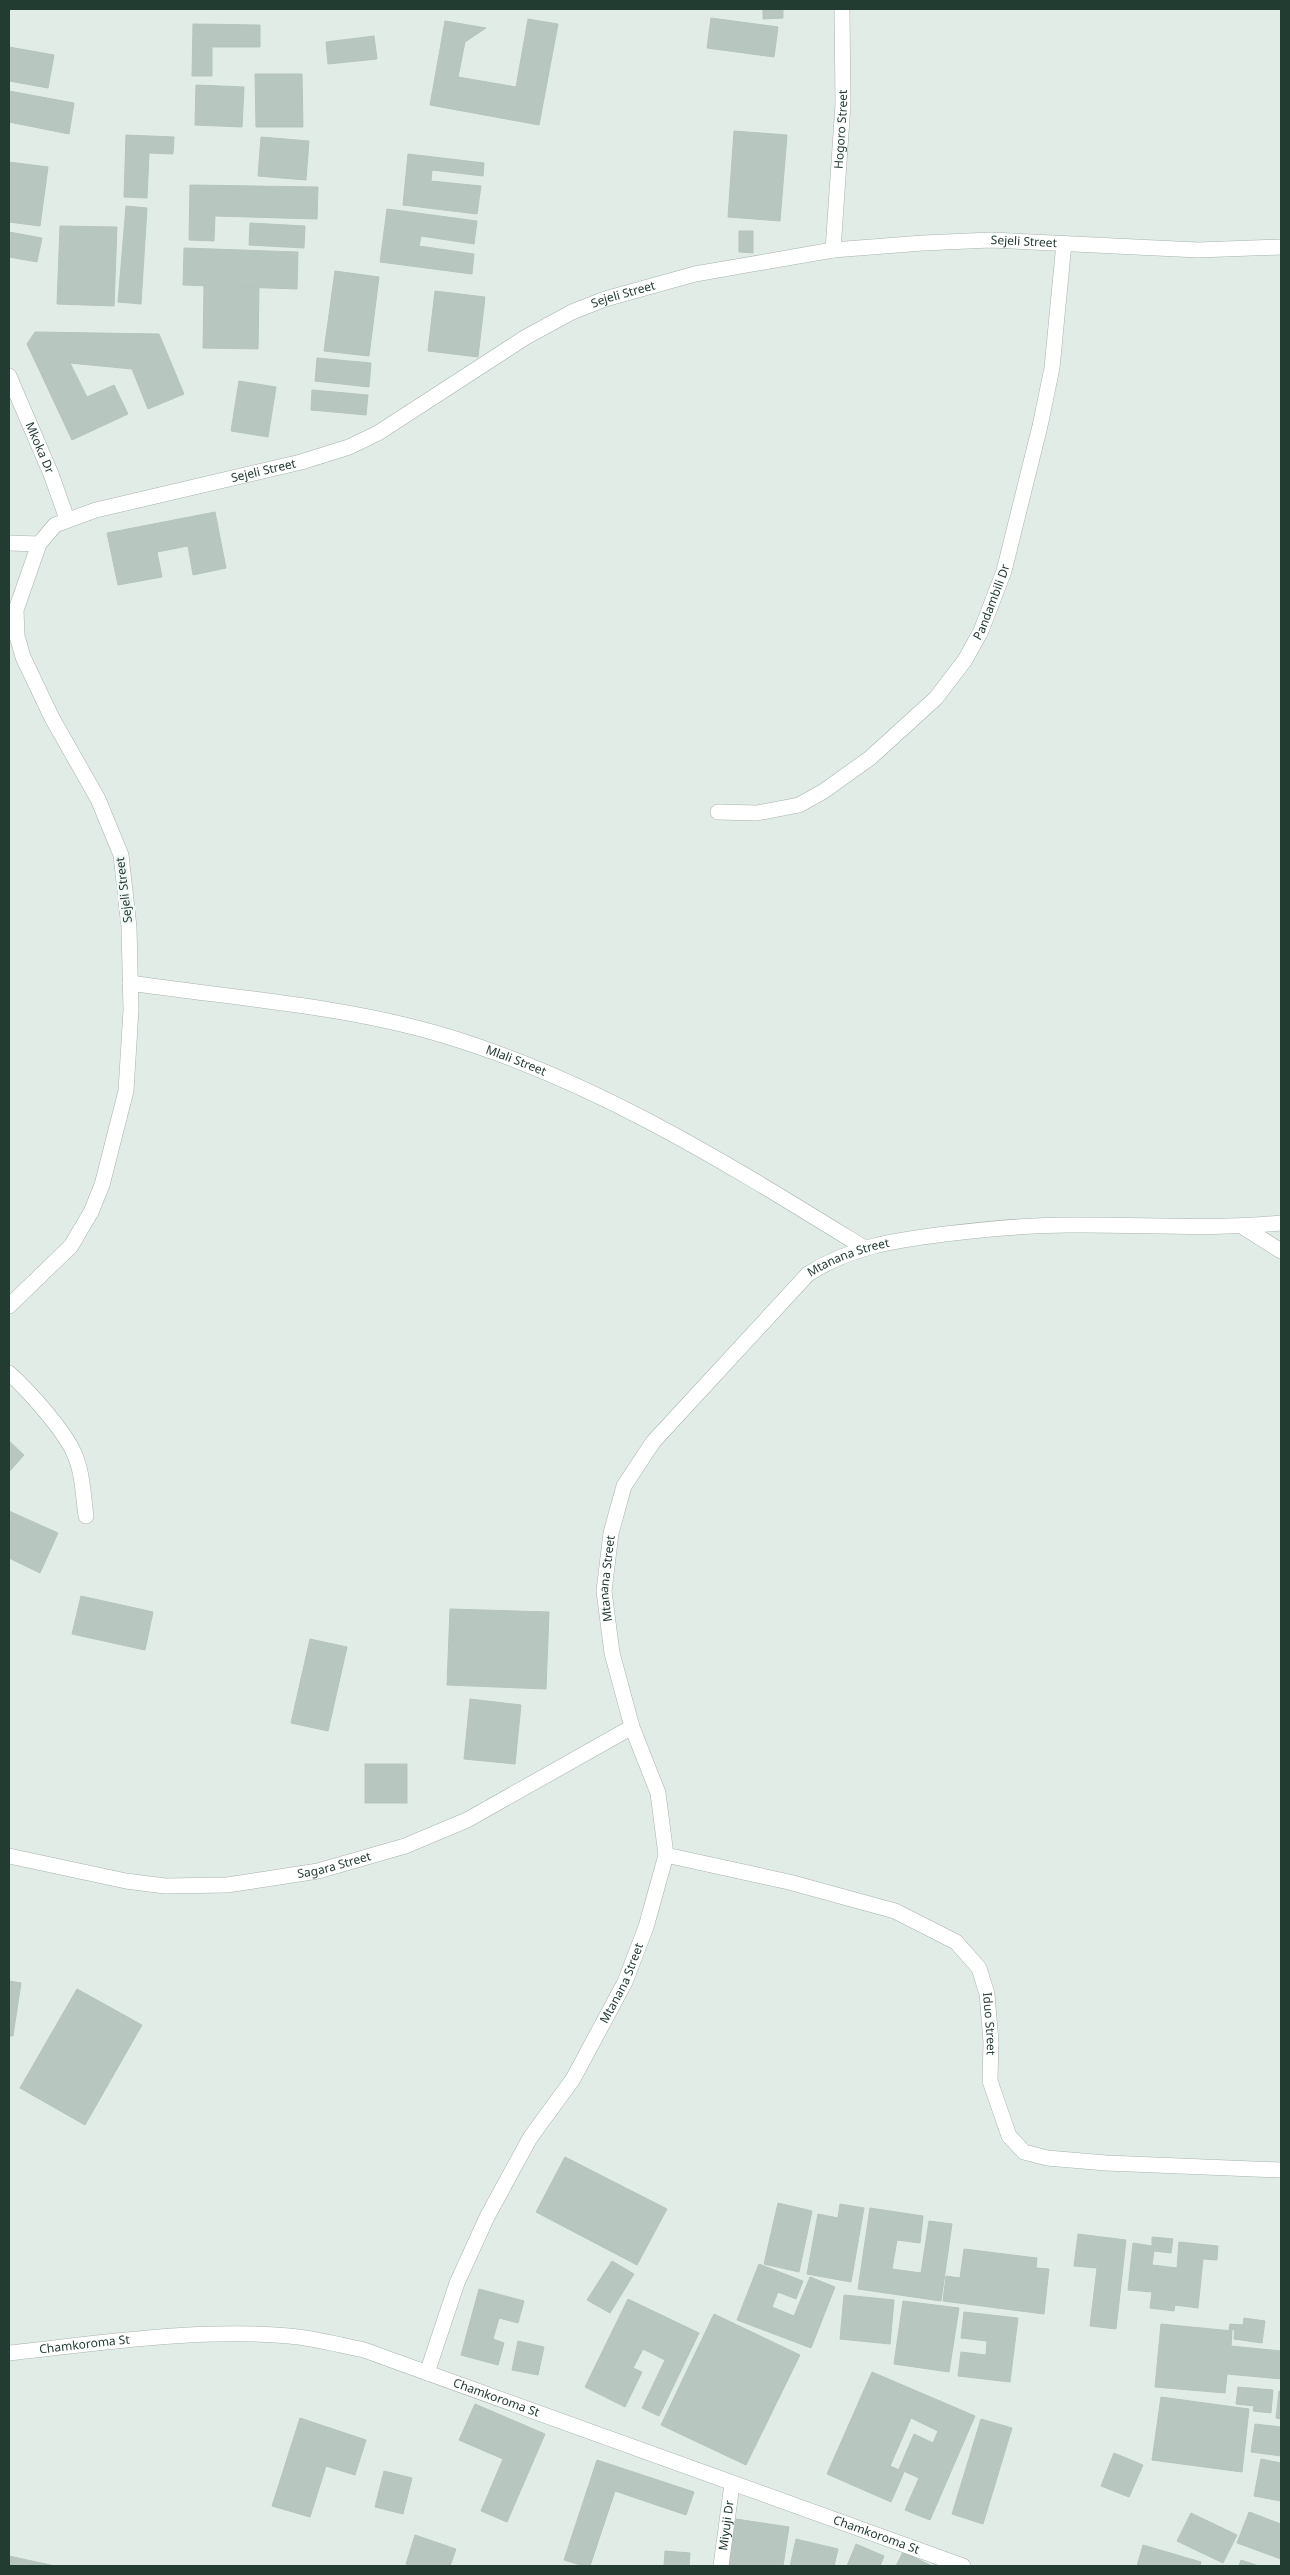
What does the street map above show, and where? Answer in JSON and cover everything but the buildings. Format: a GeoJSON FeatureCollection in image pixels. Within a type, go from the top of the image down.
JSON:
{"type":"FeatureCollection","features":[{"type":"Feature","properties":{"kind":"street","name":"Hogoro Street"},"geometry":{"type":"LineString","coordinates":[[833,250],[843,104],[842,9]]}},
{"type":"Feature","properties":{"kind":"street","name":"Sejeli Street"},"geometry":{"type":"LineString","coordinates":[[9,1306],[71,1246],[91,1212],[102,1185],[126,1090],[131,1010],[129,927],[121,855],[98,799],[52,718],[23,658],[17,636],[16,610],[39,544],[50,530],[67,519],[301,462],[349,447],[378,433],[552,322],[605,299],[695,274],[833,250],[923,242],[991,240],[1198,250],[1281,246]]}},
{"type":"Feature","properties":{"kind":"street","name":"Pandambili Dr"},"geometry":{"type":"LineString","coordinates":[[718,812],[757,813],[799,804],[824,791],[870,758],[936,698],[965,660],[982,630],[1004,571],[1040,426],[1052,368],[1064,243]]}},
{"type":"Feature","properties":{"kind":"street","name":"Mkoka Dr"},"geometry":{"type":"LineString","coordinates":[[9,376],[48,466],[67,519]]}},
{"type":"Feature","properties":{"kind":"street"},"geometry":{"type":"LineString","coordinates":[[9,543],[39,544]]}},
{"type":"Feature","properties":{"kind":"street","name":"Mlali Street"},"geometry":{"type":"LineString","coordinates":[[130,983],[348,1013],[438,1034],[515,1060],[630,1110],[735,1168],[863,1248]]}},
{"type":"Feature","properties":{"kind":"street","name":"Mtanana Street"},"geometry":{"type":"LineString","coordinates":[[427,2373],[457,2283],[488,2217],[530,2138],[572,2078],[625,1982],[646,1927],[666,1855],[658,1793],[632,1727],[612,1653],[604,1591],[611,1533],[624,1486],[653,1442],[808,1274],[830,1260],[863,1248],[972,1231],[1067,1224],[1243,1227],[1281,1223]]}},
{"type":"Feature","properties":{"kind":"street"},"geometry":{"type":"LineString","coordinates":[[1243,1227],[1281,1251]]}},
{"type":"Feature","properties":{"kind":"street"},"geometry":{"type":"LineString","coordinates":[[9,1373],[54,1424],[74,1451],[82,1480],[86,1516]]}},
{"type":"Feature","properties":{"kind":"street","name":"Sagara Street"},"geometry":{"type":"LineString","coordinates":[[9,1856],[126,1881],[165,1886],[227,1885],[318,1871],[405,1846],[467,1820],[632,1727]]}},
{"type":"Feature","properties":{"kind":"street","name":"Iduo Street"},"geometry":{"type":"LineString","coordinates":[[666,1855],[789,1882],[895,1910],[956,1942],[979,1968],[987,1994],[991,2042],[990,2081],[1009,2136],[1024,2152],[1047,2158],[1106,2163],[1281,2170]]}},
{"type":"Feature","properties":{"kind":"street","name":"Chamkoroma St"},"geometry":{"type":"LineString","coordinates":[[9,2353],[151,2338],[289,2336],[364,2350],[963,2566]]}},
{"type":"Feature","properties":{"kind":"street","name":"Miyuji Dr"},"geometry":{"type":"LineString","coordinates":[[720,2566],[732,2484]]}}]}
